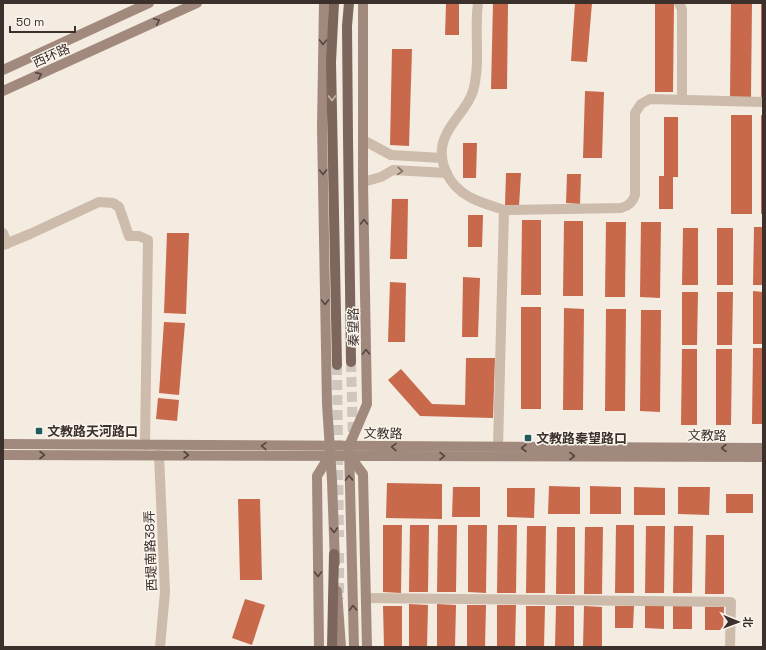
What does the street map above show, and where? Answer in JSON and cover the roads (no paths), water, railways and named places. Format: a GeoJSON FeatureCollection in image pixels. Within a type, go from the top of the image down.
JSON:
{"type":"FeatureCollection","features":[{"type":"Feature","properties":{"kind":"main road","name":"秦望路"},"geometry":{"type":"LineString","coordinates":[[334,3],[331,62],[337,365]]}},
{"type":"Feature","properties":{"kind":"main road","name":"秦望路"},"geometry":{"type":"LineString","coordinates":[[349,3],[347,26],[351,362]]}},
{"type":"Feature","properties":{"kind":"main road"},"geometry":{"type":"LineString","coordinates":[[332,647],[334,554]]}},
{"type":"Feature","properties":{"kind":"street","name":"西环路"},"geometry":{"type":"LineString","coordinates":[[3,70],[149,3]]}},
{"type":"Feature","properties":{"kind":"street","name":"西环路"},"geometry":{"type":"LineString","coordinates":[[3,91],[196,3]]}},
{"type":"Feature","properties":{"kind":"street"},"geometry":{"type":"LineString","coordinates":[[324,3],[322,135],[327,404],[332,480],[334,554],[341,647]]}},
{"type":"Feature","properties":{"kind":"street","name":"秦望路"},"geometry":{"type":"LineString","coordinates":[[354,644],[349,451],[367,404],[363,182],[362,3]]}},
{"type":"Feature","properties":{"kind":"street"},"geometry":{"type":"LineString","coordinates":[[478,3],[476,75],[473,92],[465,108],[445,136],[442,158],[451,181],[462,192],[504,210],[621,208],[631,204],[636,194],[636,113],[640,104],[650,99],[763,102]]}},
{"type":"Feature","properties":{"kind":"street"},"geometry":{"type":"LineString","coordinates":[[679,3],[682,9],[682,100]]}},
{"type":"Feature","properties":{"kind":"street"},"geometry":{"type":"LineString","coordinates":[[363,140],[391,155],[442,158]]}},
{"type":"Feature","properties":{"kind":"street"},"geometry":{"type":"LineString","coordinates":[[363,182],[381,177],[393,170],[447,173]]}},
{"type":"Feature","properties":{"kind":"street"},"geometry":{"type":"LineString","coordinates":[[3,233],[5,244],[99,202],[113,203],[120,207],[129,236],[139,236],[148,240],[145,444]]}},
{"type":"Feature","properties":{"kind":"street"},"geometry":{"type":"LineString","coordinates":[[498,447],[504,210]]}},
{"type":"Feature","properties":{"kind":"street","name":"文教路"},"geometry":{"type":"LineString","coordinates":[[3,444],[145,444],[330,451]]}},
{"type":"Feature","properties":{"kind":"street","name":"文教路"},"geometry":{"type":"LineString","coordinates":[[349,451],[498,447],[763,448]]}},
{"type":"Feature","properties":{"kind":"street"},"geometry":{"type":"LineString","coordinates":[[319,647],[317,476],[330,451]]}},
{"type":"Feature","properties":{"kind":"street"},"geometry":{"type":"LineString","coordinates":[[349,451],[363,474],[367,647]]}},
{"type":"Feature","properties":{"kind":"street","name":"文教路"},"geometry":{"type":"LineString","coordinates":[[3,455],[159,455],[349,451],[763,457]]}},
{"type":"Feature","properties":{"kind":"street","name":"西堤南路38弄"},"geometry":{"type":"LineString","coordinates":[[159,455],[165,592],[160,647]]}},
{"type":"Feature","properties":{"kind":"street"},"geometry":{"type":"LineString","coordinates":[[366,598],[731,602],[730,647]]}},
{"type":"Feature","properties":{"kind":"tunnel"},"geometry":{"type":"LineString","coordinates":[[351,362],[353,437]]}},
{"type":"Feature","properties":{"kind":"tunnel"},"geometry":{"type":"LineString","coordinates":[[337,365],[339,537]]}},
{"type":"Feature","properties":{"kind":"tunnel"},"geometry":{"type":"LineString","coordinates":[[339,553],[339,599]]}},
{"type":"Feature","properties":{"kind":"place","name":"文教路天河路口"},"geometry":{"type":"Point","coordinates":[39,431]}},
{"type":"Feature","properties":{"kind":"place","name":"文教路秦望路口"},"geometry":{"type":"Point","coordinates":[528,438]}}]}
